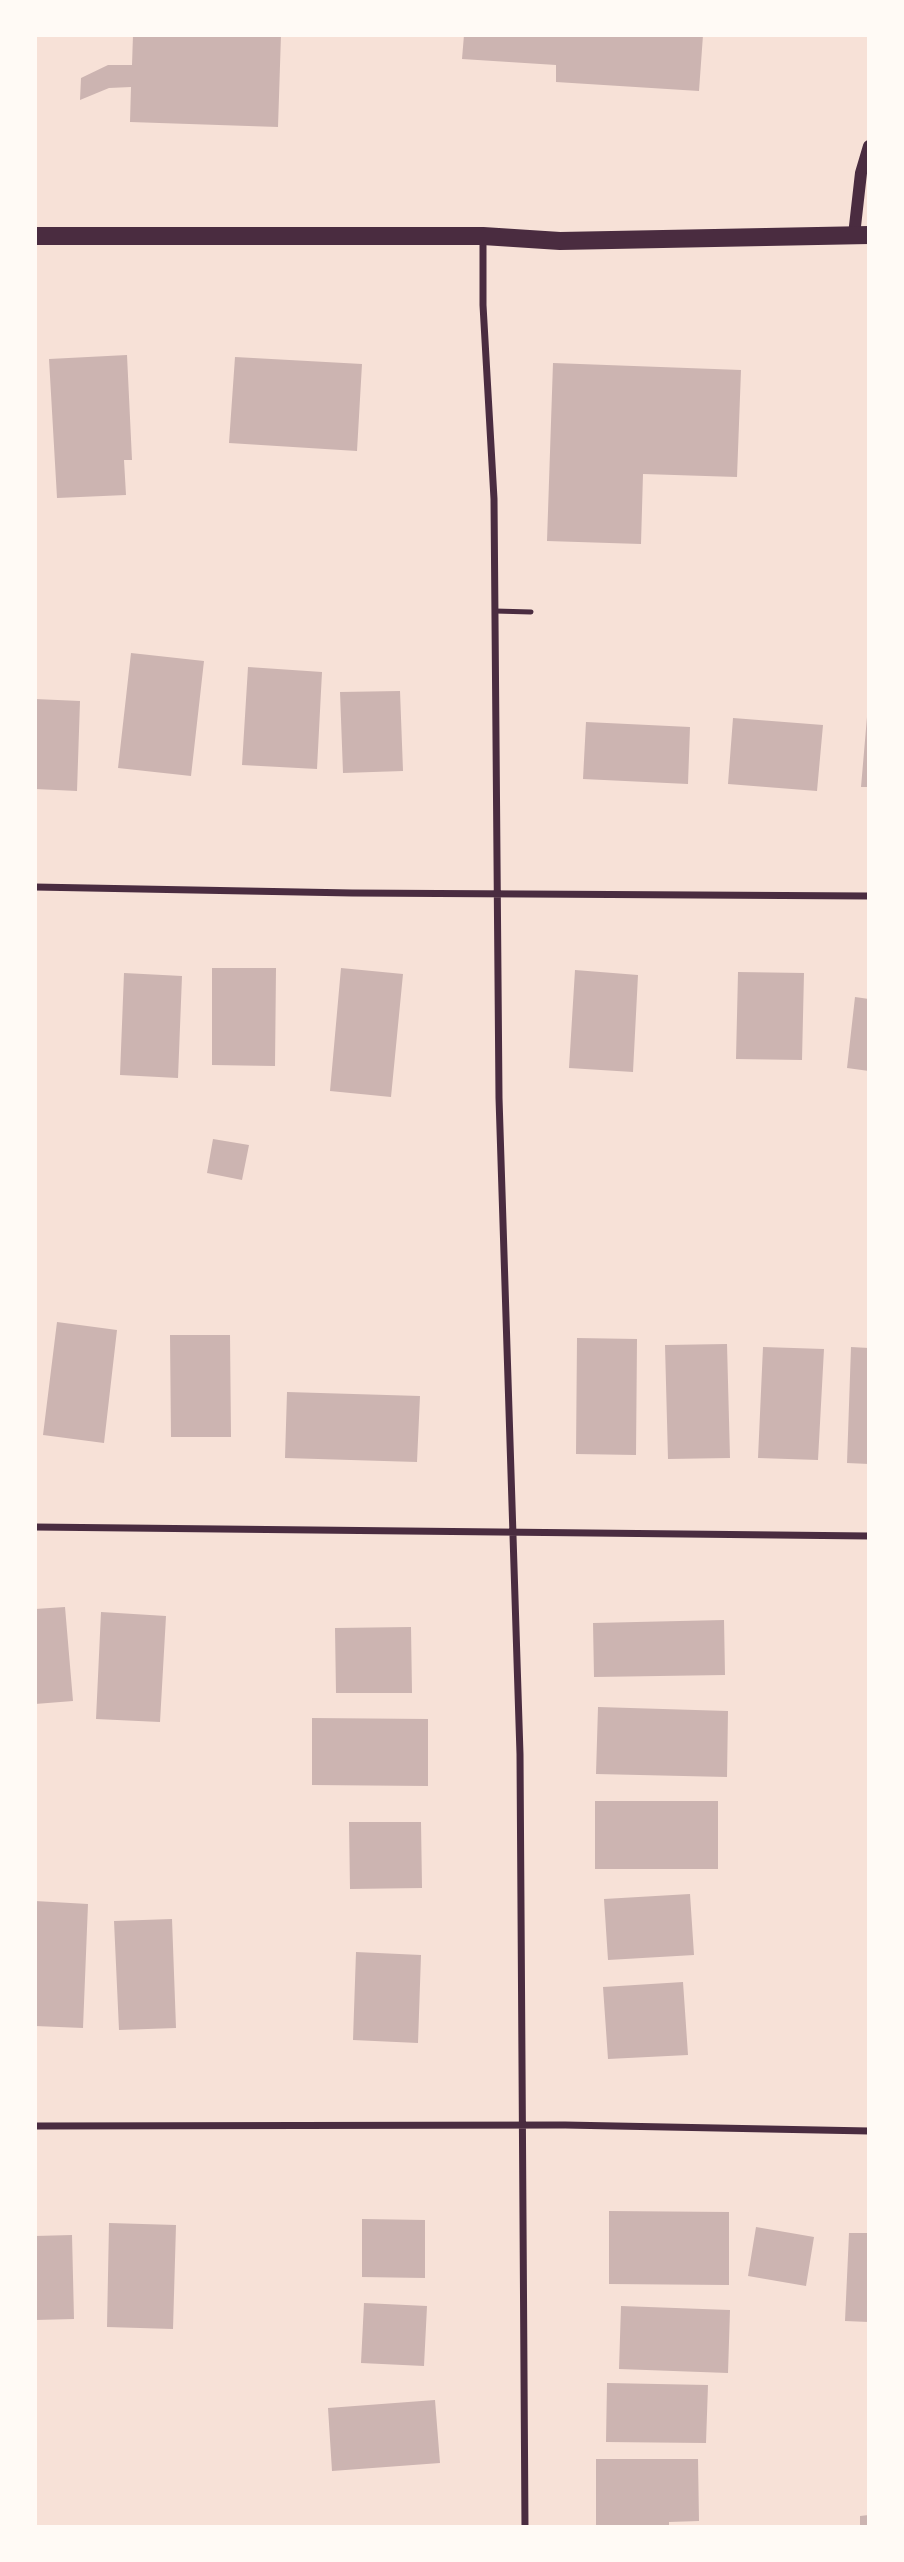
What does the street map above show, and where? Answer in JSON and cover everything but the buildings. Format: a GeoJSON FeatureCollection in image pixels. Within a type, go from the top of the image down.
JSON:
{"type":"FeatureCollection","features":[{"type":"Feature","properties":{"kind":"main road"},"geometry":{"type":"LineString","coordinates":[[35,236],[282,239],[483,236],[560,241],[861,235]]}},
{"type":"Feature","properties":{"kind":"street"},"geometry":{"type":"LineString","coordinates":[[861,235],[861,173],[869,146]]}},
{"type":"Feature","properties":{"kind":"street"},"geometry":{"type":"LineString","coordinates":[[483,236],[483,305],[494,499],[499,1098],[520,1754],[526,2527]]}},
{"type":"Feature","properties":{"kind":"street"},"geometry":{"type":"LineString","coordinates":[[35,887],[869,896]]}},
{"type":"Feature","properties":{"kind":"street"},"geometry":{"type":"LineString","coordinates":[[35,1527],[869,1536]]}},
{"type":"Feature","properties":{"kind":"street"},"geometry":{"type":"LineString","coordinates":[[35,2126],[521,2126],[869,2131]]}},
{"type":"Feature","properties":{"kind":"lane"},"geometry":{"type":"LineString","coordinates":[[495,611],[531,612]]}}]}
